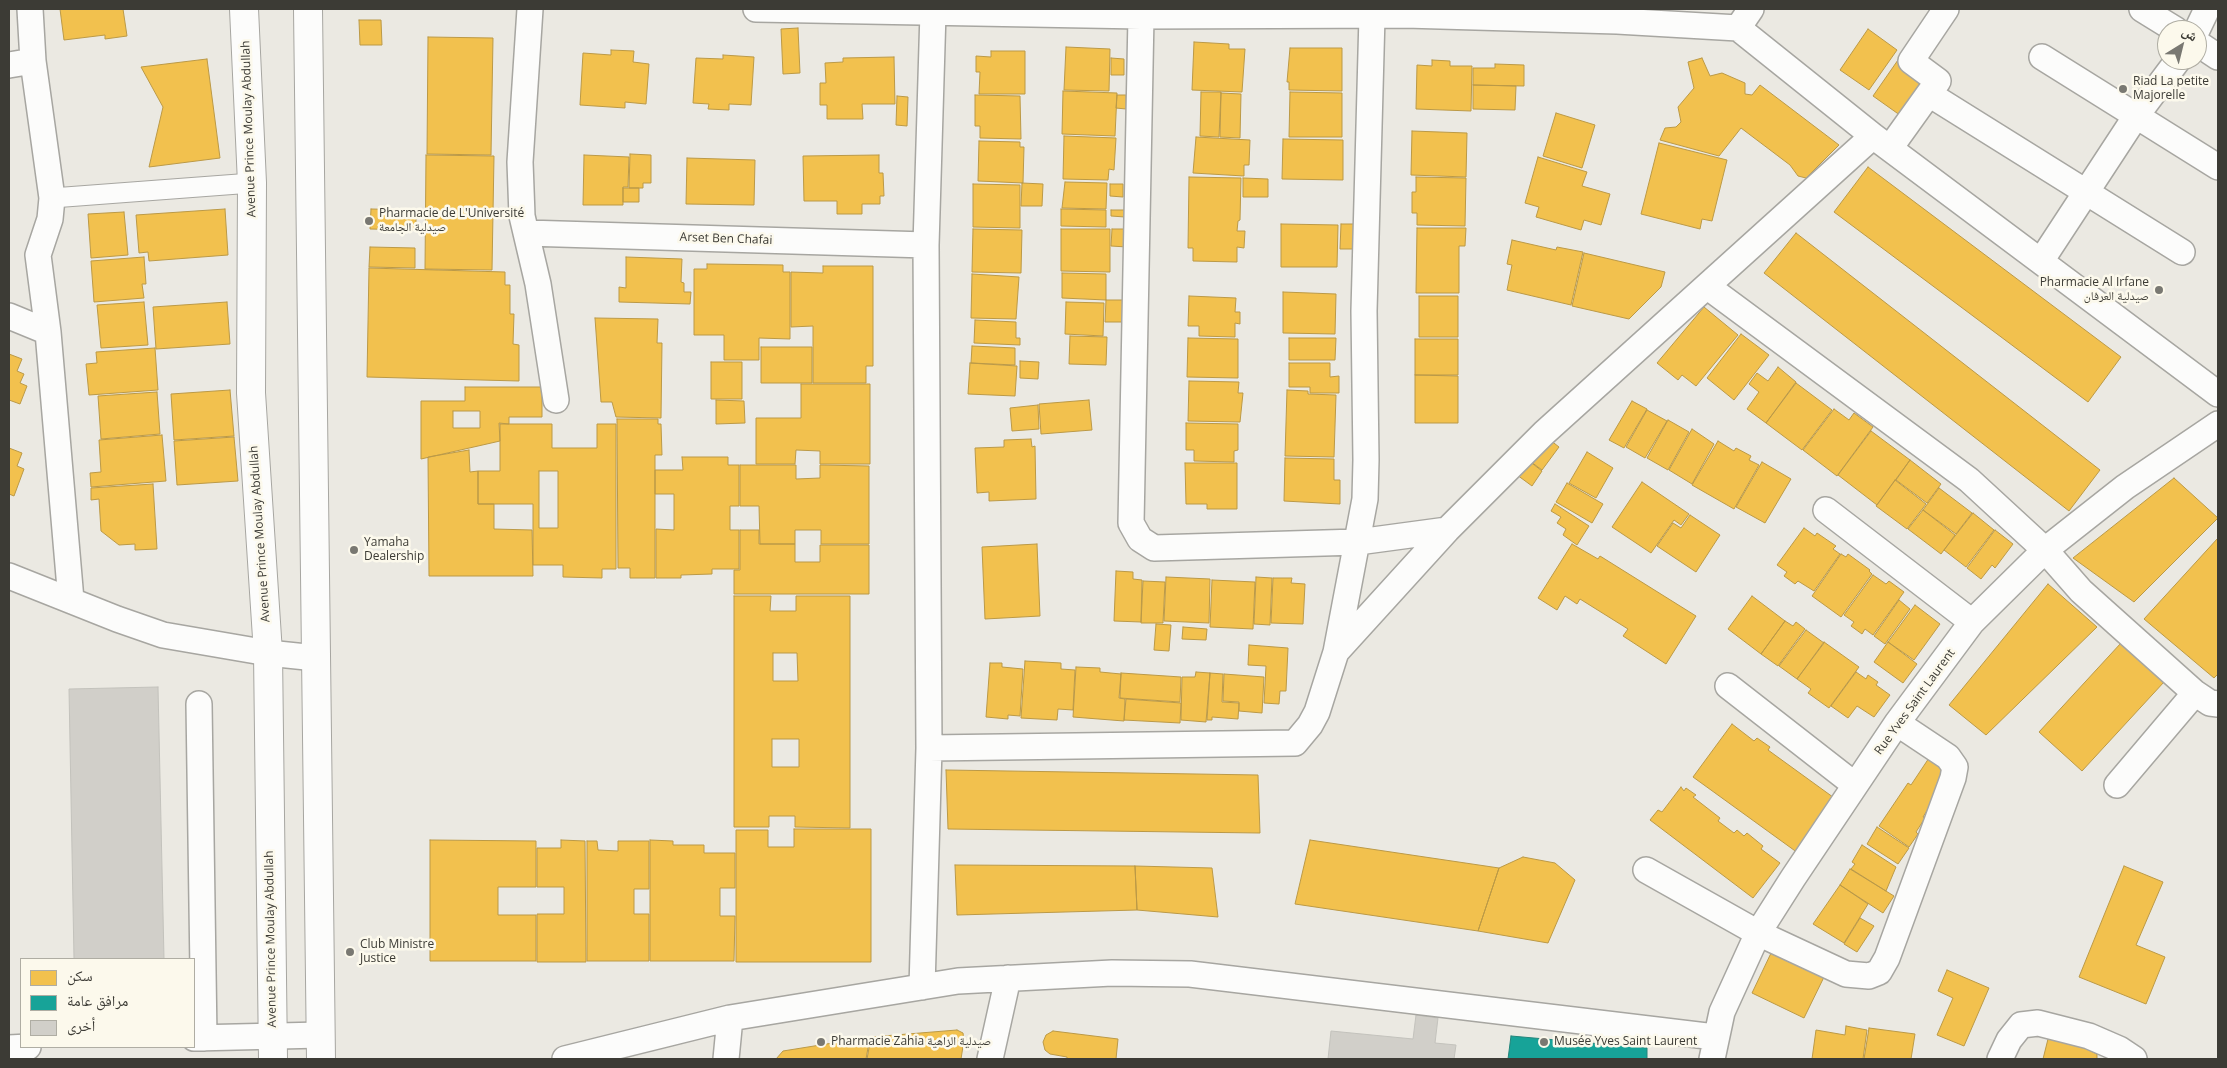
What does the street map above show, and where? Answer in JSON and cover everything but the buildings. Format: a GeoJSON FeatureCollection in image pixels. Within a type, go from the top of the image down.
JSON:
{"type":"FeatureCollection","features":[{"type":"Feature","properties":{"kind":"main road","name":"Avenue Prince Moulay Abdullah"},"geometry":{"type":"LineString","coordinates":[[244,9],[252,184],[251,393],[268,653],[273,1047]]}},
{"type":"Feature","properties":{"kind":"main road"},"geometry":{"type":"LineString","coordinates":[[308,9],[321,1047]]}},
{"type":"Feature","properties":{"kind":"street"},"geometry":{"type":"LineString","coordinates":[[30,9],[21,63],[52,198],[50,219],[38,255],[48,332],[71,600]]}},
{"type":"Feature","properties":{"kind":"street"},"geometry":{"type":"LineString","coordinates":[[530,9],[520,162],[522,216],[538,284],[556,400]]}},
{"type":"Feature","properties":{"kind":"street"},"geometry":{"type":"LineString","coordinates":[[756,9],[973,11],[1141,16],[1202,12],[1372,16],[1405,12],[1744,18],[1881,142],[2218,394]]}},
{"type":"Feature","properties":{"kind":"street"},"geometry":{"type":"LineString","coordinates":[[1336,652],[1447,530],[1544,433],[1708,286],[1881,142],[1929,94],[1938,81],[1911,61],[1946,9]]}},
{"type":"Feature","properties":{"kind":"street"},"geometry":{"type":"LineString","coordinates":[[2142,9],[2160,20]]}},
{"type":"Feature","properties":{"kind":"street"},"geometry":{"type":"LineString","coordinates":[[922,988],[929,748],[926,246],[932,12]]}},
{"type":"Feature","properties":{"kind":"street"},"geometry":{"type":"LineString","coordinates":[[1141,16],[1130,524],[1140,539],[1154,548],[1358,542],[1447,530]]}},
{"type":"Feature","properties":{"kind":"street"},"geometry":{"type":"LineString","coordinates":[[929,748],[1296,743],[1317,712],[1336,652],[1365,498],[1364,311],[1372,16]]}},
{"type":"Feature","properties":{"kind":"street"},"geometry":{"type":"LineString","coordinates":[[2207,50],[2218,57]]}},
{"type":"Feature","properties":{"kind":"street"},"geometry":{"type":"LineString","coordinates":[[2042,57],[2218,168]]}},
{"type":"Feature","properties":{"kind":"street"},"geometry":{"type":"LineString","coordinates":[[2041,261],[2087,194],[2136,116],[2170,70]]}},
{"type":"Feature","properties":{"kind":"street"},"geometry":{"type":"LineString","coordinates":[[1929,94],[2182,252]]}},
{"type":"Feature","properties":{"kind":"street"},"geometry":{"type":"LineString","coordinates":[[52,198],[252,184]]}},
{"type":"Feature","properties":{"kind":"street","name":"Arset Ben Chafai"},"geometry":{"type":"LineString","coordinates":[[526,233],[926,246]]}},
{"type":"Feature","properties":{"kind":"street"},"geometry":{"type":"LineString","coordinates":[[1708,286],[1968,480],[2045,550],[2081,591],[2194,693],[2210,703],[2218,704]]}},
{"type":"Feature","properties":{"kind":"street"},"geometry":{"type":"LineString","coordinates":[[9,316],[48,332]]}},
{"type":"Feature","properties":{"kind":"street","name":"Rue Yves Saint Laurent"},"geometry":{"type":"LineString","coordinates":[[1713,1048],[1722,1012],[1758,933],[1898,723],[1972,622],[2045,550],[2126,487],[2218,424]]}},
{"type":"Feature","properties":{"kind":"street"},"geometry":{"type":"LineString","coordinates":[[1826,510],[1972,622]]}},
{"type":"Feature","properties":{"kind":"street"},"geometry":{"type":"LineString","coordinates":[[9,576],[117,619],[163,635],[268,653],[316,658]]}},
{"type":"Feature","properties":{"kind":"street"},"geometry":{"type":"LineString","coordinates":[[1728,686],[1856,785]]}},
{"type":"Feature","properties":{"kind":"street"},"geometry":{"type":"LineString","coordinates":[[2117,785],[2194,693]]}},
{"type":"Feature","properties":{"kind":"street"},"geometry":{"type":"LineString","coordinates":[[199,704],[199,1038],[273,1047],[321,1047]]}},
{"type":"Feature","properties":{"kind":"street"},"geometry":{"type":"LineString","coordinates":[[1646,870],[1758,933],[1846,974],[1868,976],[1879,972],[1887,958],[1953,778],[1955,767],[1948,757],[1898,723]]}},
{"type":"Feature","properties":{"kind":"street"},"geometry":{"type":"LineString","coordinates":[[565,1059],[730,1018],[958,981],[1112,973],[1190,974],[1713,1048]]}},
{"type":"Feature","properties":{"kind":"street"},"geometry":{"type":"LineString","coordinates":[[990,1059],[1008,978]]}},
{"type":"Feature","properties":{"kind":"street"},"geometry":{"type":"LineString","coordinates":[[726,1059],[730,1018]]}},
{"type":"Feature","properties":{"kind":"street"},"geometry":{"type":"LineString","coordinates":[[2000,1059],[2009,1040],[2021,1025],[2038,1023],[2089,1036],[2119,1049],[2134,1059]]}},
{"type":"Feature","properties":{"kind":"place","name":"Riad La petite Majorelle"},"geometry":{"type":"Point","coordinates":[2123,89]}},
{"type":"Feature","properties":{"kind":"place","name":"Pharmacie de L'Université صيدلية الجامعة"},"geometry":{"type":"Point","coordinates":[369,221]}},
{"type":"Feature","properties":{"kind":"place","name":"Pharmacie Al Irfane صيدلية العرفان"},"geometry":{"type":"Point","coordinates":[2159,290]}},
{"type":"Feature","properties":{"kind":"place","name":"Yamaha Dealership"},"geometry":{"type":"Point","coordinates":[354,550]}},
{"type":"Feature","properties":{"kind":"place","name":"Club Ministre Justice"},"geometry":{"type":"Point","coordinates":[350,952]}},
{"type":"Feature","properties":{"kind":"place","name":"Pharmacie Zahia صيدلية الزاهية"},"geometry":{"type":"Point","coordinates":[821,1042]}},
{"type":"Feature","properties":{"kind":"place","name":"Musée Yves Saint Laurent"},"geometry":{"type":"Point","coordinates":[1544,1042]}}]}
